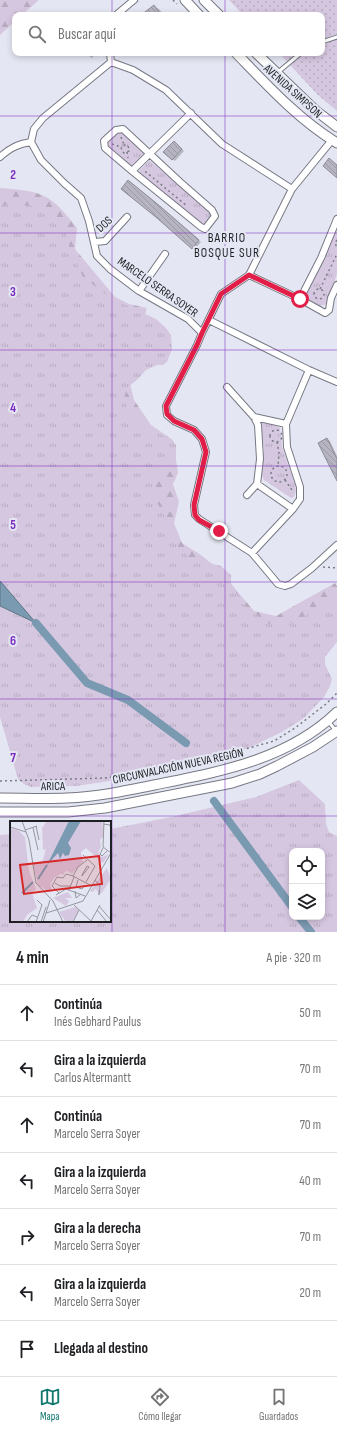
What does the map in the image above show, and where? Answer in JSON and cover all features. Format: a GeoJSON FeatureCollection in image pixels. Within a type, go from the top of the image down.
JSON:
{"type":"FeatureCollection","features":[{"type":"Feature","properties":{"kind":"main road"},"geometry":{"type":"LineString","coordinates":[[185,0],[196,12]]}},
{"type":"Feature","properties":{"kind":"main road"},"geometry":{"type":"LineString","coordinates":[[204,0],[215,12]]}},
{"type":"Feature","properties":{"kind":"main road","name":"AVENIDA SIMPSON"},"geometry":{"type":"LineString","coordinates":[[239,56],[312,126],[336,133]]}},
{"type":"Feature","properties":{"kind":"main road","name":"AVENIDA SIMPSON"},"geometry":{"type":"LineString","coordinates":[[259,56],[315,110],[336,133]]}},
{"type":"Feature","properties":{"kind":"main road","name":"CIRCUNVALACIÓN NUEVA REGIÓN"},"geometry":{"type":"LineString","coordinates":[[105,794],[205,774],[253,761],[298,742],[328,721],[337,712]]}},
{"type":"Feature","properties":{"kind":"main road"},"geometry":{"type":"LineString","coordinates":[[0,812],[68,812],[105,808],[232,783],[260,774],[277,766],[313,747],[337,731]]}},
{"type":"Feature","properties":{"kind":"main road","name":"ARICA"},"geometry":{"type":"LineString","coordinates":[[0,798],[68,798],[105,794]]}},
{"type":"Feature","properties":{"kind":"street"},"geometry":{"type":"LineString","coordinates":[[120,12],[134,0]]}},
{"type":"Feature","properties":{"kind":"street"},"geometry":{"type":"LineString","coordinates":[[110,56],[111,62]]}},
{"type":"Feature","properties":{"kind":"street"},"geometry":{"type":"LineString","coordinates":[[111,62],[133,70],[166,90],[222,144],[292,189]]}},
{"type":"Feature","properties":{"kind":"street"},"geometry":{"type":"LineString","coordinates":[[0,157],[18,144],[31,142],[34,129],[43,118],[111,62]]}},
{"type":"Feature","properties":{"kind":"street"},"geometry":{"type":"LineString","coordinates":[[132,171],[191,113]]}},
{"type":"Feature","properties":{"kind":"street"},"geometry":{"type":"LineString","coordinates":[[123,129],[150,154],[212,210],[215,216],[205,229],[105,148],[104,141],[116,130],[123,129]]}},
{"type":"Feature","properties":{"kind":"street"},"geometry":{"type":"LineString","coordinates":[[202,333],[221,294],[249,275],[292,189],[336,133]]}},
{"type":"Feature","properties":{"kind":"street","name":"MARCELO SERRA SOYER"},"geometry":{"type":"LineString","coordinates":[[31,142],[41,160],[81,198],[98,256],[110,269],[139,291],[188,319],[202,333],[166,406],[167,414],[174,421],[194,430],[202,439],[206,452],[194,505],[195,515],[199,520],[252,553],[278,584],[286,586],[291,584],[312,568]]}},
{"type":"Feature","properties":{"kind":"street","name":"DOS"},"geometry":{"type":"LineString","coordinates":[[95,242],[105,241],[127,217]]}},
{"type":"Feature","properties":{"kind":"street"},"geometry":{"type":"LineString","coordinates":[[300,299],[321,258],[337,220]]}},
{"type":"Feature","properties":{"kind":"street"},"geometry":{"type":"LineString","coordinates":[[139,291],[165,254]]}},
{"type":"Feature","properties":{"kind":"street"},"geometry":{"type":"LineString","coordinates":[[249,275],[300,299],[325,313],[329,310],[331,298],[337,285]]}},
{"type":"Feature","properties":{"kind":"street"},"geometry":{"type":"LineString","coordinates":[[209,320],[309,370],[337,382]]}},
{"type":"Feature","properties":{"kind":"street"},"geometry":{"type":"LineString","coordinates":[[252,553],[293,509],[300,499],[300,487],[287,447],[286,424],[309,370]]}},
{"type":"Feature","properties":{"kind":"street"},"geometry":{"type":"LineString","coordinates":[[227,387],[254,417],[258,425],[260,459],[257,484],[247,495]]}},
{"type":"Feature","properties":{"kind":"street"},"geometry":{"type":"LineString","coordinates":[[254,417],[286,424]]}},
{"type":"Feature","properties":{"kind":"street"},"geometry":{"type":"LineString","coordinates":[[257,484],[293,509]]}},
{"type":"Feature","properties":{"kind":"street"},"geometry":{"type":"LineString","coordinates":[[312,568],[337,545]]}},
{"type":"Feature","properties":{"kind":"lane"},"geometry":{"type":"LineString","coordinates":[[325,41],[337,37]]}},
{"type":"Feature","properties":{"kind":"lane"},"geometry":{"type":"LineString","coordinates":[[276,74],[297,56]]}},
{"type":"Feature","properties":{"kind":"lane"},"geometry":{"type":"LineString","coordinates":[[328,721],[337,731]]}},
{"type":"Feature","properties":{"kind":"path"},"geometry":{"type":"LineString","coordinates":[[124,144],[127,145],[129,150],[126,153],[123,152],[121,147],[124,144]]}},
{"type":"Feature","properties":{"kind":"path"},"geometry":{"type":"LineString","coordinates":[[320,289],[324,294],[322,298],[317,299],[314,296],[314,293],[317,289],[320,289],[337,254]]}},
{"type":"Feature","properties":{"kind":"path"},"geometry":{"type":"LineString","coordinates":[[276,442],[280,441],[282,438],[281,432],[277,430],[273,431],[270,436],[272,440],[276,442],[279,453],[278,466]]}},
{"type":"Feature","properties":{"kind":"path"},"geometry":{"type":"LineString","coordinates":[[278,466],[272,470],[273,478],[279,481],[284,480]]}},
{"type":"Feature","properties":{"kind":"path"},"geometry":{"type":"LineString","coordinates":[[278,466],[283,467],[286,471],[287,476],[284,480]]}},
{"type":"Feature","properties":{"kind":"path"},"geometry":{"type":"LineString","coordinates":[[284,480],[293,491]]}},
{"type":"Feature","properties":{"kind":"path"},"geometry":{"type":"LineString","coordinates":[[312,568],[337,568]]}},
{"type":"Feature","properties":{"kind":"path"},"geometry":{"type":"LineString","coordinates":[[0,781],[106,778],[220,756],[274,741],[295,728],[326,704],[337,693]]}},
{"type":"Feature","properties":{"kind":"green space"},"geometry":{"type":"Polygon","coordinates":[[[0,0],[39,0],[25,12],[12,12],[12,24],[0,35],[0,0]]]}},
{"type":"Feature","properties":{"kind":"green space"},"geometry":{"type":"Polygon","coordinates":[[[229,0],[337,0],[337,111],[318,95],[282,56],[325,56],[325,12],[240,12],[229,0]]]}},
{"type":"Feature","properties":{"kind":"green space"},"geometry":{"type":"Polygon","coordinates":[[[118,132],[124,133],[144,151],[144,155],[131,167],[109,148],[108,142],[118,132]]]}},
{"type":"Feature","properties":{"kind":"green space"},"geometry":{"type":"Polygon","coordinates":[[[149,160],[210,212],[211,216],[205,224],[200,224],[140,173],[139,171],[149,160]]]}},
{"type":"Feature","properties":{"kind":"green space"},"geometry":{"type":"Polygon","coordinates":[[[0,188],[36,193],[53,201],[77,228],[75,249],[115,297],[129,304],[147,308],[127,371],[134,400],[151,425],[173,440],[178,473],[173,484],[179,502],[174,523],[182,543],[201,555],[221,571],[254,611],[276,616],[335,583],[337,586],[337,606],[267,634],[201,607],[0,216],[0,188]]]}},
{"type":"Feature","properties":{"kind":"green space"},"geometry":{"type":"Polygon","coordinates":[[[10,204],[41,207],[55,217],[65,228],[69,246],[83,277],[111,298],[156,319],[171,335],[172,349],[167,362],[163,365],[157,365],[146,370],[127,388],[124,398],[131,414],[143,424],[172,440],[176,445],[176,457],[170,464],[156,473],[152,480],[152,493],[169,524],[178,547],[190,558],[221,566],[231,575],[231,584],[242,603],[265,621],[275,626],[282,627],[337,598],[337,642],[325,657],[325,664],[332,679],[324,697],[304,718],[282,732],[251,747],[227,755],[110,781],[76,786],[31,787],[18,779],[0,717],[0,206],[10,204]]]}},
{"type":"Feature","properties":{"kind":"green space"},"geometry":{"type":"Polygon","coordinates":[[[337,230],[337,274],[327,304],[320,306],[305,299],[304,296],[325,257],[335,231],[337,230]]]}},
{"type":"Feature","properties":{"kind":"green space"},"geometry":{"type":"Polygon","coordinates":[[[264,421],[280,428],[282,447],[295,485],[296,491],[294,497],[291,498],[264,480],[261,473],[264,451],[261,423],[264,421]]]}},
{"type":"Feature","properties":{"kind":"green space"},"geometry":{"type":"Polygon","coordinates":[[[299,780],[325,804],[326,824],[329,832],[337,836],[337,932],[0,932],[0,835],[10,834],[10,922],[111,922],[111,829],[171,817],[256,797],[299,780]]]}},
{"type":"Feature","properties":{"kind":"water"},"geometry":{"type":"Polygon","coordinates":[[[0,581],[1,582],[36,623],[0,606],[0,581]]]}},
{"type":"Feature","properties":{"kind":"building"},"geometry":{"type":"Polygon","coordinates":[[[154,5],[159,12],[145,12],[154,5]]]}},
{"type":"Feature","properties":{"kind":"building"},"geometry":{"type":"Polygon","coordinates":[[[174,141],[182,149],[172,160],[163,152],[174,141]]]}},
{"type":"Feature","properties":{"kind":"building"},"geometry":{"type":"Polygon","coordinates":[[[329,158],[337,165],[337,178],[323,166],[329,158]]]}},
{"type":"Feature","properties":{"kind":"building"},"geometry":{"type":"Polygon","coordinates":[[[128,180],[199,240],[192,249],[121,189],[128,180]]]}},
{"type":"Feature","properties":{"kind":"building"},"geometry":{"type":"Polygon","coordinates":[[[327,438],[337,459],[337,481],[318,443],[327,438]]]}},
{"type":"Feature","properties":{"kind":"waterway"},"geometry":{"type":"LineString","coordinates":[[36,623],[87,683],[128,700],[186,743]]}},
{"type":"Feature","properties":{"kind":"waterway"},"geometry":{"type":"LineString","coordinates":[[214,801],[289,903]]}},
{"type":"Feature","properties":{"kind":"waterway"},"geometry":{"type":"LineString","coordinates":[[301,920],[311,932]]}},
{"type":"Feature","properties":{"kind":"district","name":"BARRIO BOSQUE SUR"},"geometry":{"type":"Point","coordinates":[227,244]}},
{"type":"Feature","properties":{"kind":"route"},"geometry":{"type":"LineString","coordinates":[[219,531],[199,520],[195,515],[194,505],[206,452],[202,439],[194,430],[174,421],[167,414],[166,406],[221,294],[249,275],[300,299]]}}]}
